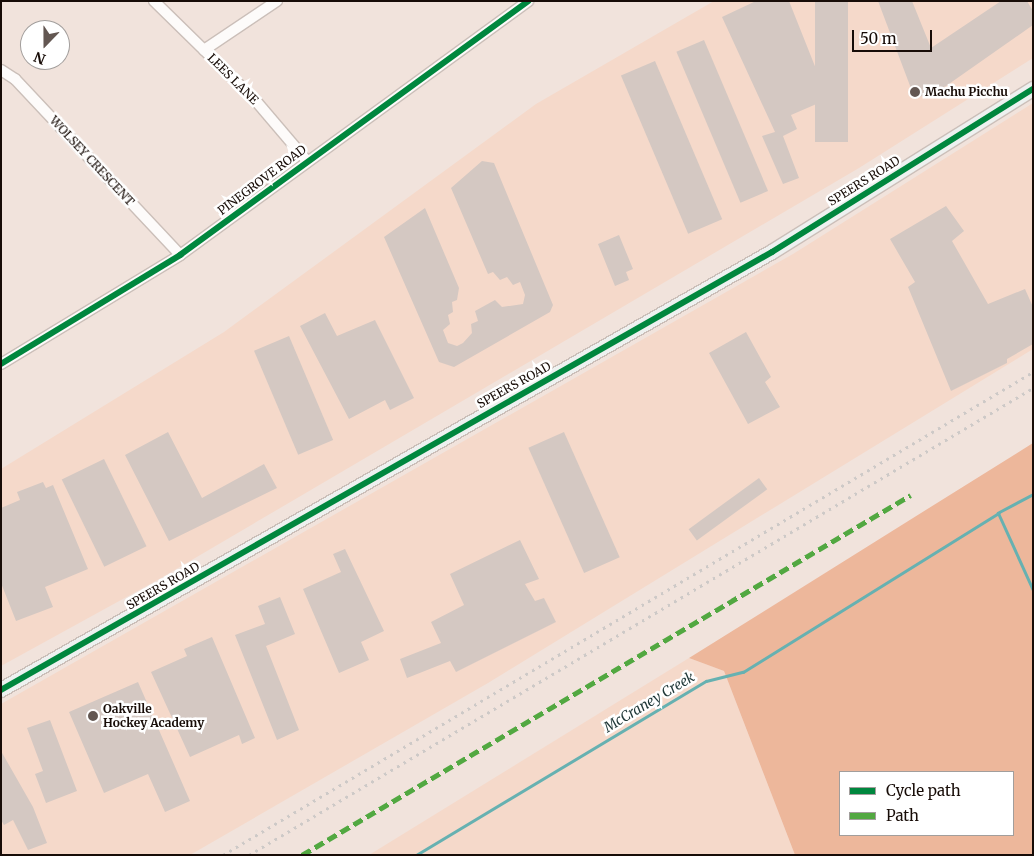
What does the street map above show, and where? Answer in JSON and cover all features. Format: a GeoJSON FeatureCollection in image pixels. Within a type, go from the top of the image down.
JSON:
{"type":"FeatureCollection","features":[{"type":"Feature","properties":{"kind":"main road","name":"SPEERS ROAD"},"geometry":{"type":"LineString","coordinates":[[1,690],[772,252],[1033,89]]}},
{"type":"Feature","properties":{"kind":"street","name":"LEES LANE"},"geometry":{"type":"LineString","coordinates":[[154,1],[256,101],[307,161]]}},
{"type":"Feature","properties":{"kind":"street"},"geometry":{"type":"LineString","coordinates":[[204,50],[277,1]]}},
{"type":"Feature","properties":{"kind":"street","name":"PINEGROVE ROAD"},"geometry":{"type":"LineString","coordinates":[[1,364],[180,256],[307,161],[528,1]]}},
{"type":"Feature","properties":{"kind":"street","name":"WOLSEY CRESCENT"},"geometry":{"type":"LineString","coordinates":[[1,70],[15,79],[180,256]]}},
{"type":"Feature","properties":{"kind":"shaded area"},"geometry":{"type":"Polygon","coordinates":[[[714,1],[1033,1],[1033,58],[859,168],[161,578],[1,666],[1,469],[224,332],[536,104],[714,1]]]}},
{"type":"Feature","properties":{"kind":"shaded area"},"geometry":{"type":"Polygon","coordinates":[[[1033,103],[1033,349],[488,683],[190,855],[1,855],[1,704],[793,254],[1033,103]]]}},
{"type":"Feature","properties":{"kind":"shaded area"},"geometry":{"type":"Polygon","coordinates":[[[1033,443],[1033,855],[795,855],[724,671],[689,658],[1033,443]]]}},
{"type":"Feature","properties":{"kind":"shaded area"},"geometry":{"type":"Polygon","coordinates":[[[689,658],[724,671],[795,855],[369,855],[689,658]]]}},
{"type":"Feature","properties":{"kind":"building"},"geometry":{"type":"Polygon","coordinates":[[[756,1],[789,1],[828,99],[791,115],[797,129],[783,136],[799,178],[783,184],[762,136],[775,132],[722,17],[756,1]]]}},
{"type":"Feature","properties":{"kind":"building"},"geometry":{"type":"Polygon","coordinates":[[[815,1],[848,1],[848,142],[815,142],[815,1]]]}},
{"type":"Feature","properties":{"kind":"building"},"geometry":{"type":"Polygon","coordinates":[[[878,1],[912,1],[931,48],[1001,1],[1027,1],[1033,11],[1033,25],[946,86],[915,99],[878,1]]]}},
{"type":"Feature","properties":{"kind":"building"},"geometry":{"type":"Polygon","coordinates":[[[704,40],[768,191],[740,203],[676,52],[704,40]]]}},
{"type":"Feature","properties":{"kind":"building"},"geometry":{"type":"Polygon","coordinates":[[[655,61],[722,219],[688,234],[621,75],[655,61]]]}},
{"type":"Feature","properties":{"kind":"building"},"geometry":{"type":"Polygon","coordinates":[[[482,161],[494,163],[553,305],[550,312],[454,367],[439,362],[384,237],[425,208],[459,288],[457,300],[452,302],[453,312],[448,315],[450,324],[443,330],[448,343],[457,346],[463,343],[472,333],[471,324],[478,321],[475,311],[495,300],[502,307],[523,304],[525,295],[520,282],[513,285],[507,277],[500,280],[493,272],[488,274],[451,188],[482,161]]]}},
{"type":"Feature","properties":{"kind":"building"},"geometry":{"type":"Polygon","coordinates":[[[946,206],[964,231],[952,241],[988,304],[1025,289],[1033,307],[1033,344],[1007,359],[1007,363],[951,391],[908,287],[915,282],[890,239],[946,206]]]}},
{"type":"Feature","properties":{"kind":"building"},"geometry":{"type":"Polygon","coordinates":[[[619,235],[633,269],[626,272],[629,280],[615,286],[598,244],[619,235]]]}},
{"type":"Feature","properties":{"kind":"building"},"geometry":{"type":"Polygon","coordinates":[[[325,313],[337,336],[375,320],[414,398],[390,410],[385,400],[349,419],[300,326],[325,313]]]}},
{"type":"Feature","properties":{"kind":"building"},"geometry":{"type":"Polygon","coordinates":[[[746,332],[771,377],[765,382],[780,407],[748,424],[709,353],[746,332]]]}},
{"type":"Feature","properties":{"kind":"building"},"geometry":{"type":"Polygon","coordinates":[[[289,336],[333,440],[298,455],[254,351],[289,336]]]}},
{"type":"Feature","properties":{"kind":"building"},"geometry":{"type":"Polygon","coordinates":[[[168,432],[202,498],[264,464],[277,488],[169,541],[125,455],[168,432]]]}},
{"type":"Feature","properties":{"kind":"building"},"geometry":{"type":"Polygon","coordinates":[[[564,432],[620,557],[584,573],[528,448],[564,432]]]}},
{"type":"Feature","properties":{"kind":"building"},"geometry":{"type":"Polygon","coordinates":[[[104,459],[147,546],[104,567],[62,480],[104,459]]]}},
{"type":"Feature","properties":{"kind":"building"},"geometry":{"type":"Polygon","coordinates":[[[759,478],[767,489],[697,540],[689,529],[759,478]]]}},
{"type":"Feature","properties":{"kind":"building"},"geometry":{"type":"Polygon","coordinates":[[[43,482],[46,488],[53,485],[88,569],[45,587],[53,607],[16,621],[1,583],[1,508],[20,500],[17,492],[43,482]]]}},
{"type":"Feature","properties":{"kind":"building"},"geometry":{"type":"Polygon","coordinates":[[[520,540],[539,579],[525,584],[535,601],[544,598],[556,622],[456,672],[450,661],[407,678],[400,659],[441,643],[431,622],[464,605],[450,574],[520,540]]]}},
{"type":"Feature","properties":{"kind":"building"},"geometry":{"type":"Polygon","coordinates":[[[345,549],[384,631],[361,642],[369,660],[339,673],[303,589],[341,572],[333,554],[345,549]]]}},
{"type":"Feature","properties":{"kind":"building"},"geometry":{"type":"Polygon","coordinates":[[[280,597],[295,634],[266,646],[299,730],[277,740],[235,635],[265,624],[258,606],[280,597]]]}},
{"type":"Feature","properties":{"kind":"building"},"geometry":{"type":"Polygon","coordinates":[[[212,637],[255,738],[242,744],[239,735],[190,757],[151,672],[187,656],[184,649],[212,637]]]}},
{"type":"Feature","properties":{"kind":"building"},"geometry":{"type":"Polygon","coordinates":[[[138,682],[190,801],[165,812],[148,774],[104,793],[69,712],[138,682]]]}},
{"type":"Feature","properties":{"kind":"building"},"geometry":{"type":"Polygon","coordinates":[[[50,720],[77,791],[46,803],[35,774],[43,771],[27,728],[50,720]]]}},
{"type":"Feature","properties":{"kind":"building"},"geometry":{"type":"Polygon","coordinates":[[[1,751],[33,807],[47,843],[28,850],[13,820],[4,825],[1,820],[1,751]]]}},
{"type":"Feature","properties":{"kind":"waterway","name":"McCraney Creek"},"geometry":{"type":"LineString","coordinates":[[1033,494],[998,513],[1033,590]]}},
{"type":"Feature","properties":{"kind":"waterway","name":"McCraney Creek"},"geometry":{"type":"LineString","coordinates":[[416,855],[706,681],[743,672],[998,513]]}},
{"type":"Feature","properties":{"kind":"railway"},"geometry":{"type":"LineString","coordinates":[[223,855],[1033,372]]}},
{"type":"Feature","properties":{"kind":"railway"},"geometry":{"type":"LineString","coordinates":[[249,855],[1033,388]]}},
{"type":"Feature","properties":{"kind":"marked path"},"geometry":{"type":"LineString","coordinates":[[302,855],[911,495]]}},
{"type":"Feature","properties":{"kind":"cycle path"},"geometry":{"type":"LineString","coordinates":[[1,364],[180,255],[528,1]]}},
{"type":"Feature","properties":{"kind":"cycle path"},"geometry":{"type":"LineString","coordinates":[[1,690],[772,252],[1033,89]]}},
{"type":"Feature","properties":{"kind":"place","name":"Machu Picchu"},"geometry":{"type":"Point","coordinates":[915,92]}},
{"type":"Feature","properties":{"kind":"place","name":"Oakville Hockey Academy"},"geometry":{"type":"Point","coordinates":[93,716]}}]}
